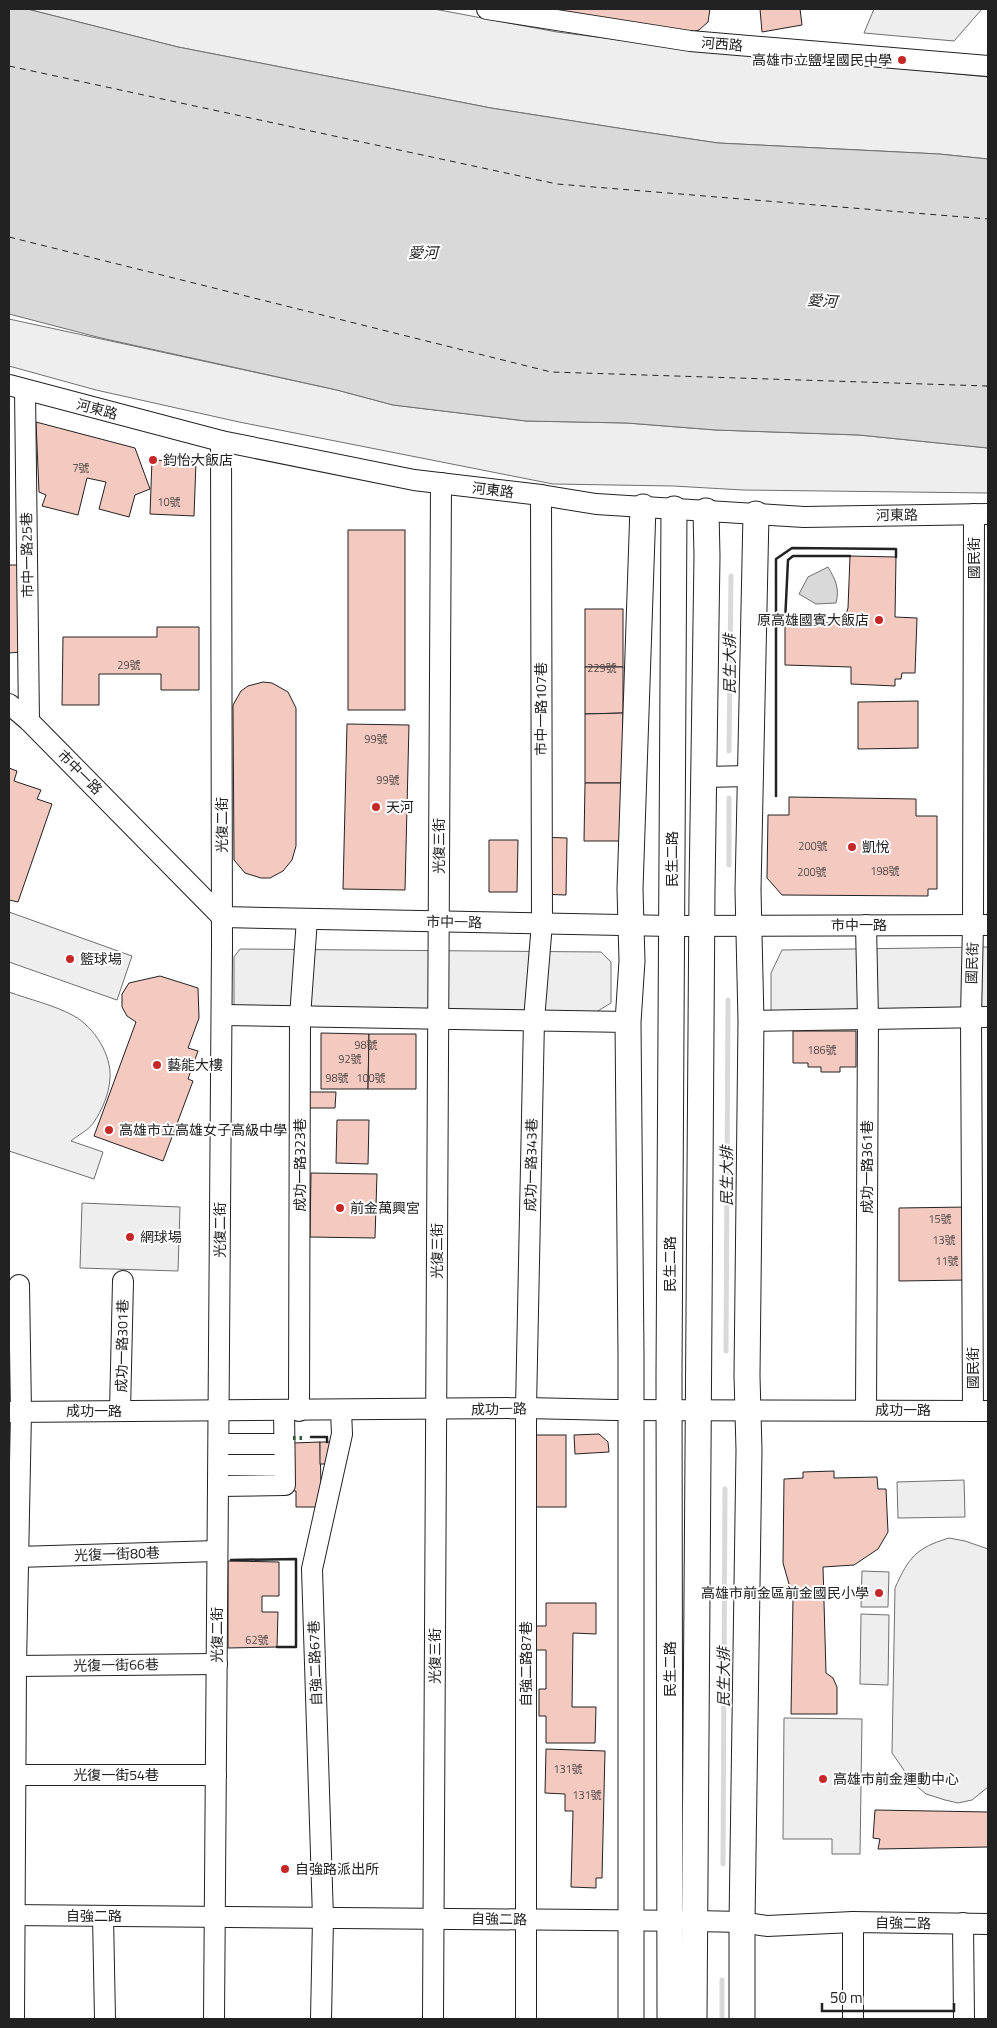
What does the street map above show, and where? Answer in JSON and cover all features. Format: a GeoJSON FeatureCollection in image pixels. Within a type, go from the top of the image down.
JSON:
{"type":"FeatureCollection","features":[{"type":"Feature","properties":{"kind":"main road"},"geometry":{"type":"LineString","coordinates":[[631,2019],[631,1410],[628,1022],[632,961],[630,924],[643,507]]}},
{"type":"Feature","properties":{"kind":"main road","name":"民生二路"},"geometry":{"type":"LineString","coordinates":[[670,2019],[670,1410],[674,509]]}},
{"type":"Feature","properties":{"kind":"main road","name":"民生二路"},"geometry":{"type":"LineString","coordinates":[[694,2019],[706,511]]}},
{"type":"Feature","properties":{"kind":"main road"},"geometry":{"type":"LineString","coordinates":[[742,2019],[749,1470],[747,1411],[751,1021],[748,925],[749,776],[756,514]]}},
{"type":"Feature","properties":{"kind":"street","name":"河西路"},"geometry":{"type":"LineString","coordinates":[[487,9],[690,41],[988,66]]}},
{"type":"Feature","properties":{"kind":"street","name":"河東路"},"geometry":{"type":"LineString","coordinates":[[17,387],[221,441],[414,480],[541,495],[596,504],[804,517],[981,514]]}},
{"type":"Feature","properties":{"kind":"street","name":"市中一路25巷"},"geometry":{"type":"LineString","coordinates":[[17,387],[28,721]]}},
{"type":"Feature","properties":{"kind":"street","name":"光復二街"},"geometry":{"type":"LineString","coordinates":[[214,2019],[218,1551],[222,1486],[222,1442],[218,1410],[222,1015],[221,441]]}},
{"type":"Feature","properties":{"kind":"street","name":"光復三街"},"geometry":{"type":"LineString","coordinates":[[433,2019],[440,483]]}},
{"type":"Feature","properties":{"kind":"street","name":"市中一路107巷"},"geometry":{"type":"LineString","coordinates":[[541,495],[542,923]]}},
{"type":"Feature","properties":{"kind":"street","name":"國民街"},"geometry":{"type":"LineString","coordinates":[[981,514],[981,925],[979,1017],[981,1411]]}},
{"type":"Feature","properties":{"kind":"street","name":"市中一路"},"geometry":{"type":"LineString","coordinates":[[9,704],[222,917],[672,926],[981,925]]}},
{"type":"Feature","properties":{"kind":"street"},"geometry":{"type":"LineString","coordinates":[[704,777],[749,776]]}},
{"type":"Feature","properties":{"kind":"street","name":"成功一路323巷"},"geometry":{"type":"LineString","coordinates":[[222,1486],[284,1485],[284,1444],[291,1411],[300,1017],[307,919]]}},
{"type":"Feature","properties":{"kind":"street","name":"成功一路343巷"},"geometry":{"type":"LineString","coordinates":[[526,1408],[534,1020],[542,923]]}},
{"type":"Feature","properties":{"kind":"street","name":"成功一路361巷"},"geometry":{"type":"LineString","coordinates":[[866,924],[868,1018],[866,1410]]}},
{"type":"Feature","properties":{"kind":"street"},"geometry":{"type":"LineString","coordinates":[[222,1015],[628,1022]]}},
{"type":"Feature","properties":{"kind":"street"},"geometry":{"type":"LineString","coordinates":[[751,1021],[979,1017]]}},
{"type":"Feature","properties":{"kind":"street","name":"成功一路301巷"},"geometry":{"type":"LineString","coordinates":[[120,1411],[123,1281]]}},
{"type":"Feature","properties":{"kind":"street"},"geometry":{"type":"LineString","coordinates":[[14,2019],[12,1915],[16,1775],[17,1557],[15,1412],[19,1285]]}},
{"type":"Feature","properties":{"kind":"street","name":"成功一路"},"geometry":{"type":"LineString","coordinates":[[15,1412],[526,1408],[699,1411],[981,1411]]}},
{"type":"Feature","properties":{"kind":"street","name":"自強二路87巷"},"geometry":{"type":"LineString","coordinates":[[526,1408],[526,2019]]}},
{"type":"Feature","properties":{"kind":"street","name":"自強二路67巷"},"geometry":{"type":"LineString","coordinates":[[321,2019],[323,1918],[312,1569],[342,1434],[341,1410]]}},
{"type":"Feature","properties":{"kind":"street"},"geometry":{"type":"LineString","coordinates":[[222,1486],[226,1465],[222,1442],[284,1444]]}},
{"type":"Feature","properties":{"kind":"street"},"geometry":{"type":"LineString","coordinates":[[226,1465],[284,1465]]}},
{"type":"Feature","properties":{"kind":"street","name":"光復一街80巷"},"geometry":{"type":"LineString","coordinates":[[17,1557],[218,1551]]}},
{"type":"Feature","properties":{"kind":"street","name":"光復一街66巷"},"geometry":{"type":"LineString","coordinates":[[16,1666],[217,1664]]}},
{"type":"Feature","properties":{"kind":"street","name":"光復一街54巷"},"geometry":{"type":"LineString","coordinates":[[16,1775],[216,1775]]}},
{"type":"Feature","properties":{"kind":"street","name":"自強二路"},"geometry":{"type":"LineString","coordinates":[[12,1915],[695,1920],[742,1922],[767,1926],[853,1922],[988,1924]]}},
{"type":"Feature","properties":{"kind":"street"},"geometry":{"type":"LineString","coordinates":[[103,1916],[105,2019]]}},
{"type":"Feature","properties":{"kind":"street"},"geometry":{"type":"LineString","coordinates":[[853,1922],[853,2019]]}},
{"type":"Feature","properties":{"kind":"street"},"geometry":{"type":"LineString","coordinates":[[963,1923],[964,2019]]}},
{"type":"Feature","properties":{"kind":"shaded area"},"geometry":{"type":"Polygon","coordinates":[[[27,9],[434,9],[557,32],[644,43],[988,77],[988,159],[939,154],[718,143],[624,129],[491,108],[178,47],[27,9]]]}},
{"type":"Feature","properties":{"kind":"shaded area"},"geometry":{"type":"Polygon","coordinates":[[[874,9],[982,9],[954,41],[864,33],[874,9]]]}},
{"type":"Feature","properties":{"kind":"shaded area"},"geometry":{"type":"Polygon","coordinates":[[[9,319],[337,390],[393,405],[526,421],[627,423],[716,430],[859,435],[988,448],[988,493],[743,490],[673,486],[553,484],[239,422],[96,390],[9,366],[9,319]]]}},
{"type":"Feature","properties":{"kind":"shaded area","name":"籃球場"},"geometry":{"type":"Polygon","coordinates":[[[9,912],[132,956],[117,1000],[9,962],[9,912]]]}},
{"type":"Feature","properties":{"kind":"shaded area"},"geometry":{"type":"Polygon","coordinates":[[[988,947],[988,1011],[771,1015],[771,973],[782,950],[988,947]]]}},
{"type":"Feature","properties":{"kind":"shaded area"},"geometry":{"type":"Polygon","coordinates":[[[240,949],[601,952],[611,962],[611,1003],[596,1012],[234,1006],[234,957],[240,949]]]}},
{"type":"Feature","properties":{"kind":"shaded area"},"geometry":{"type":"Polygon","coordinates":[[[9,992],[74,1016],[95,1034],[105,1051],[110,1070],[110,1079],[105,1102],[92,1125],[71,1141],[103,1152],[94,1179],[9,1151],[9,992]]]}},
{"type":"Feature","properties":{"kind":"shaded area","name":"網球場"},"geometry":{"type":"Polygon","coordinates":[[[82,1203],[180,1207],[178,1271],[80,1268],[82,1203]]]}},
{"type":"Feature","properties":{"kind":"shaded area"},"geometry":{"type":"Polygon","coordinates":[[[964,1480],[965,1517],[898,1518],[897,1482],[964,1480]]]}},
{"type":"Feature","properties":{"kind":"shaded area"},"geometry":{"type":"Polygon","coordinates":[[[949,1538],[988,1549],[988,1787],[972,1800],[958,1803],[926,1794],[913,1783],[892,1753],[895,1588],[915,1555],[929,1546],[949,1538]]]}},
{"type":"Feature","properties":{"kind":"shaded area"},"geometry":{"type":"Polygon","coordinates":[[[862,1571],[889,1572],[888,1607],[861,1607],[862,1571]]]}},
{"type":"Feature","properties":{"kind":"shaded area"},"geometry":{"type":"Polygon","coordinates":[[[861,1614],[889,1615],[888,1685],[860,1684],[861,1614]]]}},
{"type":"Feature","properties":{"kind":"shaded area","name":"高雄市前金運動中心"},"geometry":{"type":"Polygon","coordinates":[[[784,1718],[862,1719],[860,1854],[832,1854],[832,1839],[783,1839],[784,1718]]]}},
{"type":"Feature","properties":{"kind":"water","name":"愛河"},"geometry":{"type":"Polygon","coordinates":[[[9,9],[27,9],[178,47],[491,108],[624,129],[718,143],[939,154],[988,159],[988,448],[859,435],[716,430],[627,423],[526,421],[393,405],[337,390],[101,338],[9,314],[9,9]]]}},
{"type":"Feature","properties":{"kind":"water"},"geometry":{"type":"Polygon","coordinates":[[[828,567],[836,584],[836,603],[816,604],[799,594],[808,577],[828,567]]]}},
{"type":"Feature","properties":{"kind":"building"},"geometry":{"type":"Polygon","coordinates":[[[560,9],[710,9],[708,22],[699,30],[689,33],[559,13],[560,9]]]}},
{"type":"Feature","properties":{"kind":"building"},"geometry":{"type":"Polygon","coordinates":[[[760,9],[800,9],[802,25],[762,32],[760,9]]]}},
{"type":"Feature","properties":{"kind":"building"},"geometry":{"type":"Polygon","coordinates":[[[36,422],[135,448],[150,489],[135,495],[129,517],[99,509],[106,482],[87,478],[78,515],[42,506],[46,495],[39,492],[36,422]]]}},
{"type":"Feature","properties":{"kind":"building"},"geometry":{"type":"Polygon","coordinates":[[[152,460],[196,462],[194,516],[150,514],[152,460]]]}},
{"type":"Feature","properties":{"kind":"building"},"geometry":{"type":"Polygon","coordinates":[[[348,530],[405,530],[405,710],[348,710],[348,530]]]}},
{"type":"Feature","properties":{"kind":"building","name":"原高雄國賓大飯店"},"geometry":{"type":"Polygon","coordinates":[[[850,556],[896,557],[895,617],[917,618],[915,673],[902,673],[901,679],[895,679],[895,686],[851,684],[851,667],[785,665],[785,622],[833,623],[843,618],[846,614],[848,608],[850,556]]]}},
{"type":"Feature","properties":{"kind":"building"},"geometry":{"type":"Polygon","coordinates":[[[9,565],[18,565],[21,652],[9,653],[9,565]]]}},
{"type":"Feature","properties":{"kind":"building"},"geometry":{"type":"Polygon","coordinates":[[[585,609],[623,609],[623,667],[585,667],[585,609]]]}},
{"type":"Feature","properties":{"kind":"building"},"geometry":{"type":"Polygon","coordinates":[[[157,627],[199,627],[199,690],[161,690],[161,674],[99,674],[99,705],[62,705],[63,637],[157,637],[157,627]]]}},
{"type":"Feature","properties":{"kind":"building"},"geometry":{"type":"Polygon","coordinates":[[[585,667],[623,667],[623,713],[585,714],[585,667]]]}},
{"type":"Feature","properties":{"kind":"building"},"geometry":{"type":"Polygon","coordinates":[[[263,682],[272,683],[288,692],[296,708],[296,846],[292,860],[283,871],[270,878],[261,878],[245,873],[234,860],[233,705],[241,691],[248,686],[263,682]]]}},
{"type":"Feature","properties":{"kind":"building"},"geometry":{"type":"Polygon","coordinates":[[[918,701],[918,748],[858,749],[858,702],[918,701]]]}},
{"type":"Feature","properties":{"kind":"building"},"geometry":{"type":"Polygon","coordinates":[[[623,713],[622,783],[585,783],[585,714],[623,713]]]}},
{"type":"Feature","properties":{"kind":"building","name":"天河"},"geometry":{"type":"Polygon","coordinates":[[[347,724],[409,725],[405,890],[343,889],[347,724]]]}},
{"type":"Feature","properties":{"kind":"building"},"geometry":{"type":"Polygon","coordinates":[[[9,768],[17,771],[14,781],[41,790],[37,799],[52,804],[18,902],[9,900],[9,768]]]}},
{"type":"Feature","properties":{"kind":"building"},"geometry":{"type":"Polygon","coordinates":[[[585,783],[622,783],[622,841],[584,841],[585,783]]]}},
{"type":"Feature","properties":{"kind":"building","name":"凱悅"},"geometry":{"type":"Polygon","coordinates":[[[789,797],[916,799],[916,816],[937,816],[937,889],[928,889],[928,896],[782,895],[767,878],[768,815],[789,815],[789,797]]]}},
{"type":"Feature","properties":{"kind":"building"},"geometry":{"type":"Polygon","coordinates":[[[538,837],[567,838],[566,895],[537,894],[538,837]]]}},
{"type":"Feature","properties":{"kind":"building"},"geometry":{"type":"Polygon","coordinates":[[[489,840],[518,840],[517,892],[489,892],[489,840]]]}},
{"type":"Feature","properties":{"kind":"building","name":"藝能大樓"},"geometry":{"type":"Polygon","coordinates":[[[160,976],[198,988],[199,1018],[188,1048],[198,1051],[188,1079],[193,1081],[163,1161],[94,1136],[136,1022],[127,1016],[122,1007],[122,994],[129,983],[160,976]]]}},
{"type":"Feature","properties":{"kind":"building"},"geometry":{"type":"Polygon","coordinates":[[[793,1031],[856,1031],[856,1067],[840,1067],[840,1072],[821,1072],[821,1067],[808,1067],[808,1063],[793,1063],[793,1031]]]}},
{"type":"Feature","properties":{"kind":"building"},"geometry":{"type":"Polygon","coordinates":[[[321,1033],[369,1034],[368,1089],[321,1089],[321,1033]]]}},
{"type":"Feature","properties":{"kind":"building"},"geometry":{"type":"Polygon","coordinates":[[[369,1034],[416,1034],[416,1089],[368,1089],[369,1034]]]}},
{"type":"Feature","properties":{"kind":"building"},"geometry":{"type":"Polygon","coordinates":[[[305,1092],[336,1092],[335,1108],[305,1108],[305,1092]]]}},
{"type":"Feature","properties":{"kind":"building"},"geometry":{"type":"Polygon","coordinates":[[[337,1120],[369,1120],[368,1164],[336,1163],[337,1120]]]}},
{"type":"Feature","properties":{"kind":"building","name":"前金萬興宮"},"geometry":{"type":"Polygon","coordinates":[[[311,1173],[377,1174],[375,1238],[310,1237],[311,1173]]]}},
{"type":"Feature","properties":{"kind":"building"},"geometry":{"type":"Polygon","coordinates":[[[968,1207],[969,1280],[899,1281],[899,1208],[968,1207]]]}},
{"type":"Feature","properties":{"kind":"building"},"geometry":{"type":"Polygon","coordinates":[[[599,1434],[608,1442],[609,1452],[575,1454],[574,1435],[599,1434]]]}},
{"type":"Feature","properties":{"kind":"building"},"geometry":{"type":"Polygon","coordinates":[[[535,1435],[566,1435],[566,1507],[535,1507],[535,1435]]]}},
{"type":"Feature","properties":{"kind":"building"},"geometry":{"type":"Polygon","coordinates":[[[320,1442],[321,1488],[315,1507],[296,1507],[296,1491],[293,1491],[293,1443],[320,1442]]]}},
{"type":"Feature","properties":{"kind":"building"},"geometry":{"type":"Polygon","coordinates":[[[320,1442],[330,1442],[330,1464],[320,1464],[320,1442]]]}},
{"type":"Feature","properties":{"kind":"building"},"geometry":{"type":"Polygon","coordinates":[[[834,1471],[834,1478],[877,1477],[878,1489],[886,1489],[888,1532],[878,1549],[854,1565],[823,1567],[826,1673],[833,1678],[837,1687],[837,1714],[791,1714],[793,1598],[783,1563],[784,1479],[803,1478],[803,1472],[834,1471]]]}},
{"type":"Feature","properties":{"kind":"building"},"geometry":{"type":"Polygon","coordinates":[[[228,1561],[279,1562],[279,1596],[262,1596],[262,1612],[278,1612],[277,1647],[228,1648],[228,1561]]]}},
{"type":"Feature","properties":{"kind":"building"},"geometry":{"type":"Polygon","coordinates":[[[546,1603],[596,1603],[596,1634],[573,1633],[572,1707],[596,1707],[595,1743],[546,1743],[546,1716],[539,1716],[539,1689],[546,1689],[546,1650],[536,1650],[536,1626],[546,1626],[546,1603]]]}},
{"type":"Feature","properties":{"kind":"building"},"geometry":{"type":"Polygon","coordinates":[[[546,1749],[605,1751],[602,1878],[596,1878],[596,1888],[571,1887],[573,1811],[565,1811],[565,1794],[545,1793],[546,1749]]]}},
{"type":"Feature","properties":{"kind":"building"},"geometry":{"type":"Polygon","coordinates":[[[875,1810],[988,1812],[988,1847],[878,1849],[880,1839],[873,1838],[875,1810]]]}},
{"type":"Feature","properties":{"kind":"waterway","name":"民生大排"},"geometry":{"type":"LineString","coordinates":[[729,751],[731,576]]}},
{"type":"Feature","properties":{"kind":"waterway","name":"民生大排"},"geometry":{"type":"LineString","coordinates":[[729,798],[729,865]]}},
{"type":"Feature","properties":{"kind":"waterway","name":"民生大排"},"geometry":{"type":"LineString","coordinates":[[726,1351],[728,1000]]}},
{"type":"Feature","properties":{"kind":"waterway","name":"民生大排"},"geometry":{"type":"LineString","coordinates":[[723,1864],[725,1489]]}},
{"type":"Feature","properties":{"kind":"waterway","name":"民生大排"},"geometry":{"type":"LineString","coordinates":[[722,1980],[722,2019]]}},
{"type":"Feature","properties":{"kind":"ferry route"},"geometry":{"type":"LineString","coordinates":[[9,66],[557,184],[988,219]]}},
{"type":"Feature","properties":{"kind":"ferry route"},"geometry":{"type":"LineString","coordinates":[[9,237],[551,372],[987,386],[988,388]]}},
{"type":"Feature","properties":{"kind":"hedge"},"geometry":{"type":"LineString","coordinates":[[293,1438],[306,1438]]}},
{"type":"Feature","properties":{"kind":"wall"},"geometry":{"type":"LineString","coordinates":[[776,796],[776,559],[792,548],[896,549],[896,557]]}},
{"type":"Feature","properties":{"kind":"wall"},"geometry":{"type":"LineString","coordinates":[[785,622],[788,560],[793,556],[850,556]]}},
{"type":"Feature","properties":{"kind":"wall"},"geometry":{"type":"LineString","coordinates":[[311,1437],[327,1437],[327,1442]]}},
{"type":"Feature","properties":{"kind":"wall"},"geometry":{"type":"LineString","coordinates":[[231,1560],[296,1559],[296,1647],[277,1647]]}},
{"type":"Feature","properties":{"kind":"place","name":"高雄市立鹽埕國民中學"},"geometry":{"type":"Point","coordinates":[902,60]}},
{"type":"Feature","properties":{"kind":"place","name":"鈞怡大飯店"},"geometry":{"type":"Point","coordinates":[153,460]}},
{"type":"Feature","properties":{"kind":"place","name":"原高雄國賓大飯店"},"geometry":{"type":"Point","coordinates":[879,620]}},
{"type":"Feature","properties":{"kind":"place","name":"天河"},"geometry":{"type":"Point","coordinates":[376,807]}},
{"type":"Feature","properties":{"kind":"place","name":"凱悅"},"geometry":{"type":"Point","coordinates":[852,847]}},
{"type":"Feature","properties":{"kind":"place","name":"籃球場"},"geometry":{"type":"Point","coordinates":[70,959]}},
{"type":"Feature","properties":{"kind":"place","name":"藝能大樓"},"geometry":{"type":"Point","coordinates":[157,1065]}},
{"type":"Feature","properties":{"kind":"place","name":"高雄市立高雄女子高級中學"},"geometry":{"type":"Point","coordinates":[109,1130]}},
{"type":"Feature","properties":{"kind":"place","name":"前金萬興宮"},"geometry":{"type":"Point","coordinates":[340,1208]}},
{"type":"Feature","properties":{"kind":"place","name":"網球場"},"geometry":{"type":"Point","coordinates":[130,1237]}},
{"type":"Feature","properties":{"kind":"place","name":"高雄市前金區前金國民小學"},"geometry":{"type":"Point","coordinates":[879,1593]}},
{"type":"Feature","properties":{"kind":"place","name":"高雄市前金運動中心"},"geometry":{"type":"Point","coordinates":[823,1779]}},
{"type":"Feature","properties":{"kind":"place","name":"自強路派出所"},"geometry":{"type":"Point","coordinates":[285,1869]}}]}
